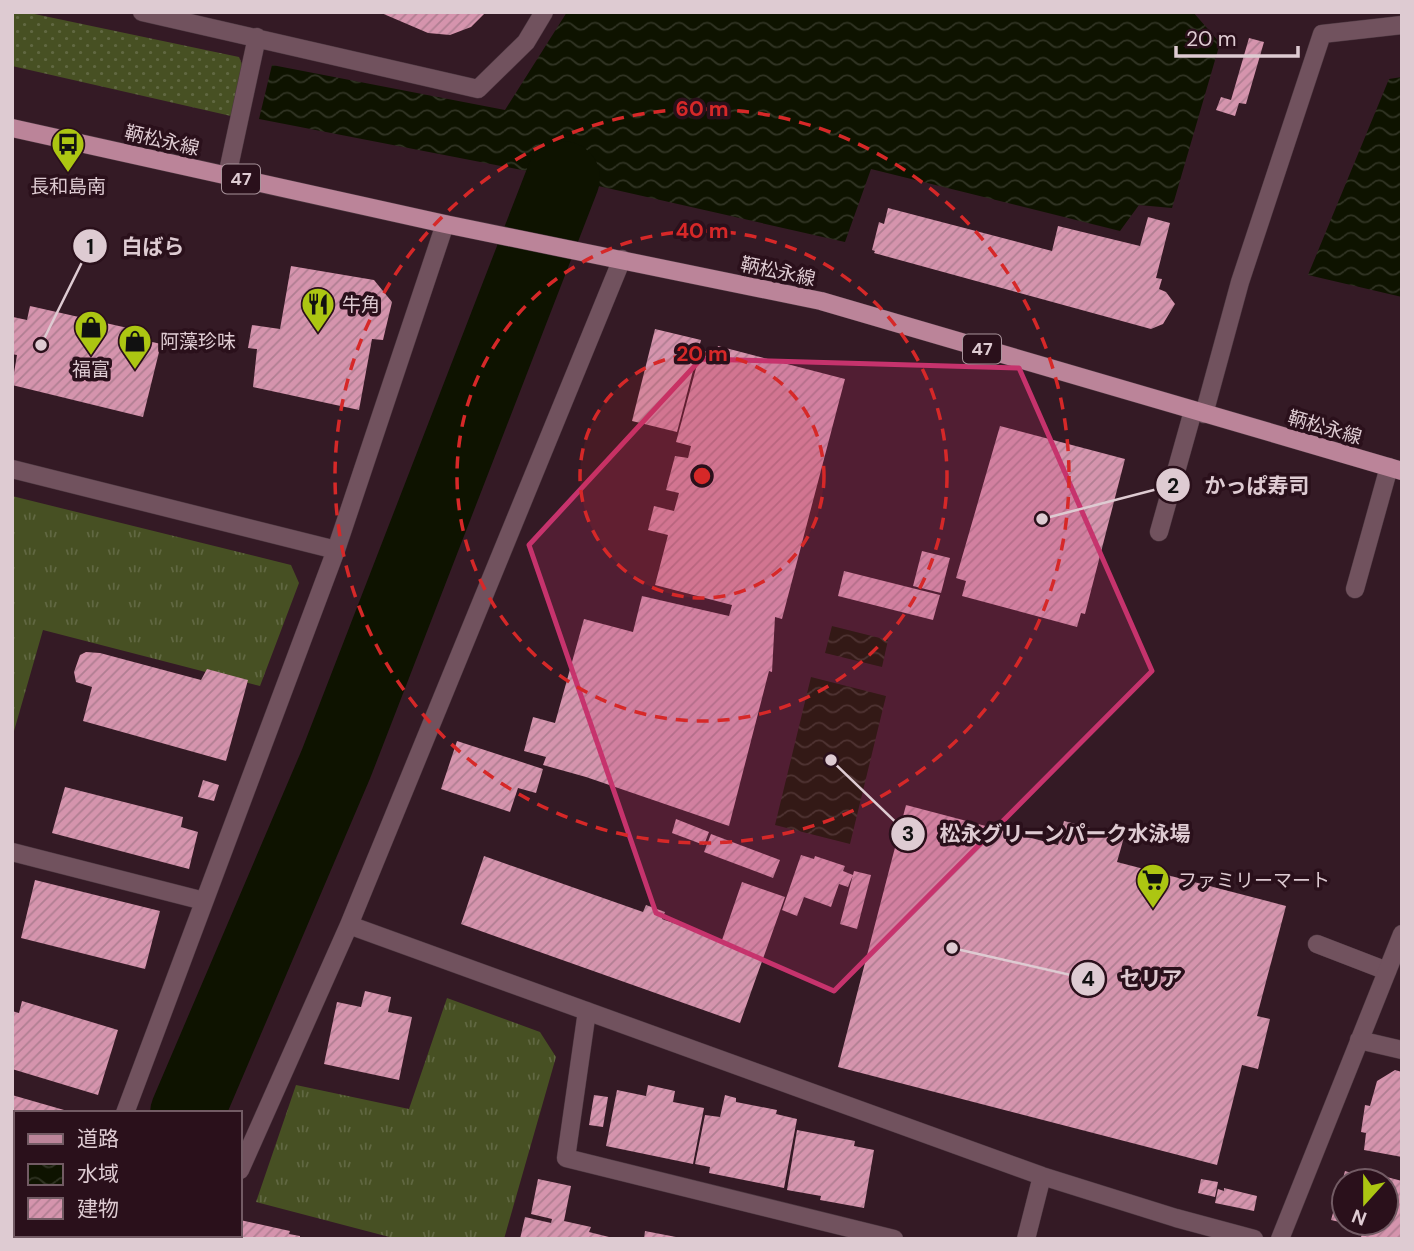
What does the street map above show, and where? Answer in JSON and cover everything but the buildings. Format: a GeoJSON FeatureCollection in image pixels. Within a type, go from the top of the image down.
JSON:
{"type":"FeatureCollection","features":[{"type":"Feature","properties":{"kind":"main road","name":"鞆松永線"},"geometry":{"type":"LineString","coordinates":[[12,128],[445,224],[821,301],[1396,469]]}},
{"type":"Feature","properties":{"kind":"street"},"geometry":{"type":"LineString","coordinates":[[142,12],[478,89],[526,42],[544,12]]}},
{"type":"Feature","properties":{"kind":"street"},"geometry":{"type":"LineString","coordinates":[[1159,532],[1322,34],[1402,24]]}},
{"type":"Feature","properties":{"kind":"street"},"geometry":{"type":"LineString","coordinates":[[227,176],[257,37]]}},
{"type":"Feature","properties":{"kind":"street"},"geometry":{"type":"LineString","coordinates":[[126,1111],[336,550],[445,224]]}},
{"type":"Feature","properties":{"kind":"street"},"geometry":{"type":"LineString","coordinates":[[242,1166],[349,925],[622,259]]}},
{"type":"Feature","properties":{"kind":"street"},"geometry":{"type":"LineString","coordinates":[[12,469],[336,550]]}},
{"type":"Feature","properties":{"kind":"street"},"geometry":{"type":"LineString","coordinates":[[1355,589],[1396,469]]}},
{"type":"Feature","properties":{"kind":"street"},"geometry":{"type":"LineString","coordinates":[[12,852],[204,901]]}},
{"type":"Feature","properties":{"kind":"street"},"geometry":{"type":"LineString","coordinates":[[349,925],[1042,1176],[1176,1219],[1254,1239]]}},
{"type":"Feature","properties":{"kind":"street"},"geometry":{"type":"LineString","coordinates":[[1280,1239],[1402,934]]}},
{"type":"Feature","properties":{"kind":"street"},"geometry":{"type":"LineString","coordinates":[[1317,944],[1387,971]]}},
{"type":"Feature","properties":{"kind":"street"},"geometry":{"type":"LineString","coordinates":[[587,1011],[566,1158],[894,1239]]}},
{"type":"Feature","properties":{"kind":"street"},"geometry":{"type":"LineString","coordinates":[[1359,1040],[1402,1050]]}},
{"type":"Feature","properties":{"kind":"street"},"geometry":{"type":"LineString","coordinates":[[1026,1239],[1042,1176]]}},
{"type":"Feature","properties":{"kind":"highlighted area"},"geometry":{"type":"Polygon","coordinates":[[[701,359],[1019,368],[1152,671],[834,991],[656,913],[529,545],[701,359]]]}},
{"type":"Feature","properties":{"kind":"green space"},"geometry":{"type":"Polygon","coordinates":[[[12,12],[25,12],[239,57],[242,64],[231,116],[12,66],[12,12]]]}},
{"type":"Feature","properties":{"kind":"green space"},"geometry":{"type":"Polygon","coordinates":[[[12,496],[291,565],[299,583],[260,686],[43,630],[12,738],[12,496]]]}},
{"type":"Feature","properties":{"kind":"green space"},"geometry":{"type":"Polygon","coordinates":[[[447,998],[540,1032],[556,1057],[504,1239],[397,1239],[256,1202],[296,1085],[409,1109],[447,998]]]}},
{"type":"Feature","properties":{"kind":"water"},"geometry":{"type":"Polygon","coordinates":[[[567,12],[1193,12],[1220,43],[1172,208],[1139,205],[1120,231],[871,169],[845,242],[563,178],[259,119],[272,65],[505,110],[567,12]]]}},
{"type":"Feature","properties":{"kind":"water"},"geometry":{"type":"Polygon","coordinates":[[[1402,77],[1402,297],[1308,275],[1389,79],[1402,77]]]}},
{"type":"Feature","properties":{"kind":"water"},"geometry":{"type":"Polygon","coordinates":[[[832,626],[888,640],[882,667],[825,653],[832,626]]]}},
{"type":"Feature","properties":{"kind":"water"},"geometry":{"type":"Polygon","coordinates":[[[811,677],[886,696],[850,844],[775,825],[811,677]]]}},
{"type":"Feature","properties":{"kind":"waterway"},"geometry":{"type":"LineString","coordinates":[[188,1111],[336,764],[563,178]]}},
{"type":"Feature","properties":{"kind":"place","name":"長和島南"},"geometry":{"type":"Point","coordinates":[68,174]}},
{"type":"Feature","properties":{"kind":"place","name":"牛角"},"geometry":{"type":"Point","coordinates":[318,334]}},
{"type":"Feature","properties":{"kind":"place","name":"白ばら"},"geometry":{"type":"Point","coordinates":[41,345]}},
{"type":"Feature","properties":{"kind":"place","name":"福富"},"geometry":{"type":"Point","coordinates":[91,357]}},
{"type":"Feature","properties":{"kind":"place","name":"阿藻珍味"},"geometry":{"type":"Point","coordinates":[135,371]}},
{"type":"Feature","properties":{"kind":"place","name":"かっぱ寿司"},"geometry":{"type":"Point","coordinates":[1042,519]}},
{"type":"Feature","properties":{"kind":"place","name":"松永グリーンパーク水泳場"},"geometry":{"type":"Point","coordinates":[831,760]}},
{"type":"Feature","properties":{"kind":"place","name":"ファミリーマート"},"geometry":{"type":"Point","coordinates":[1153,910]}},
{"type":"Feature","properties":{"kind":"place","name":"セリア"},"geometry":{"type":"Point","coordinates":[952,948]}}]}
